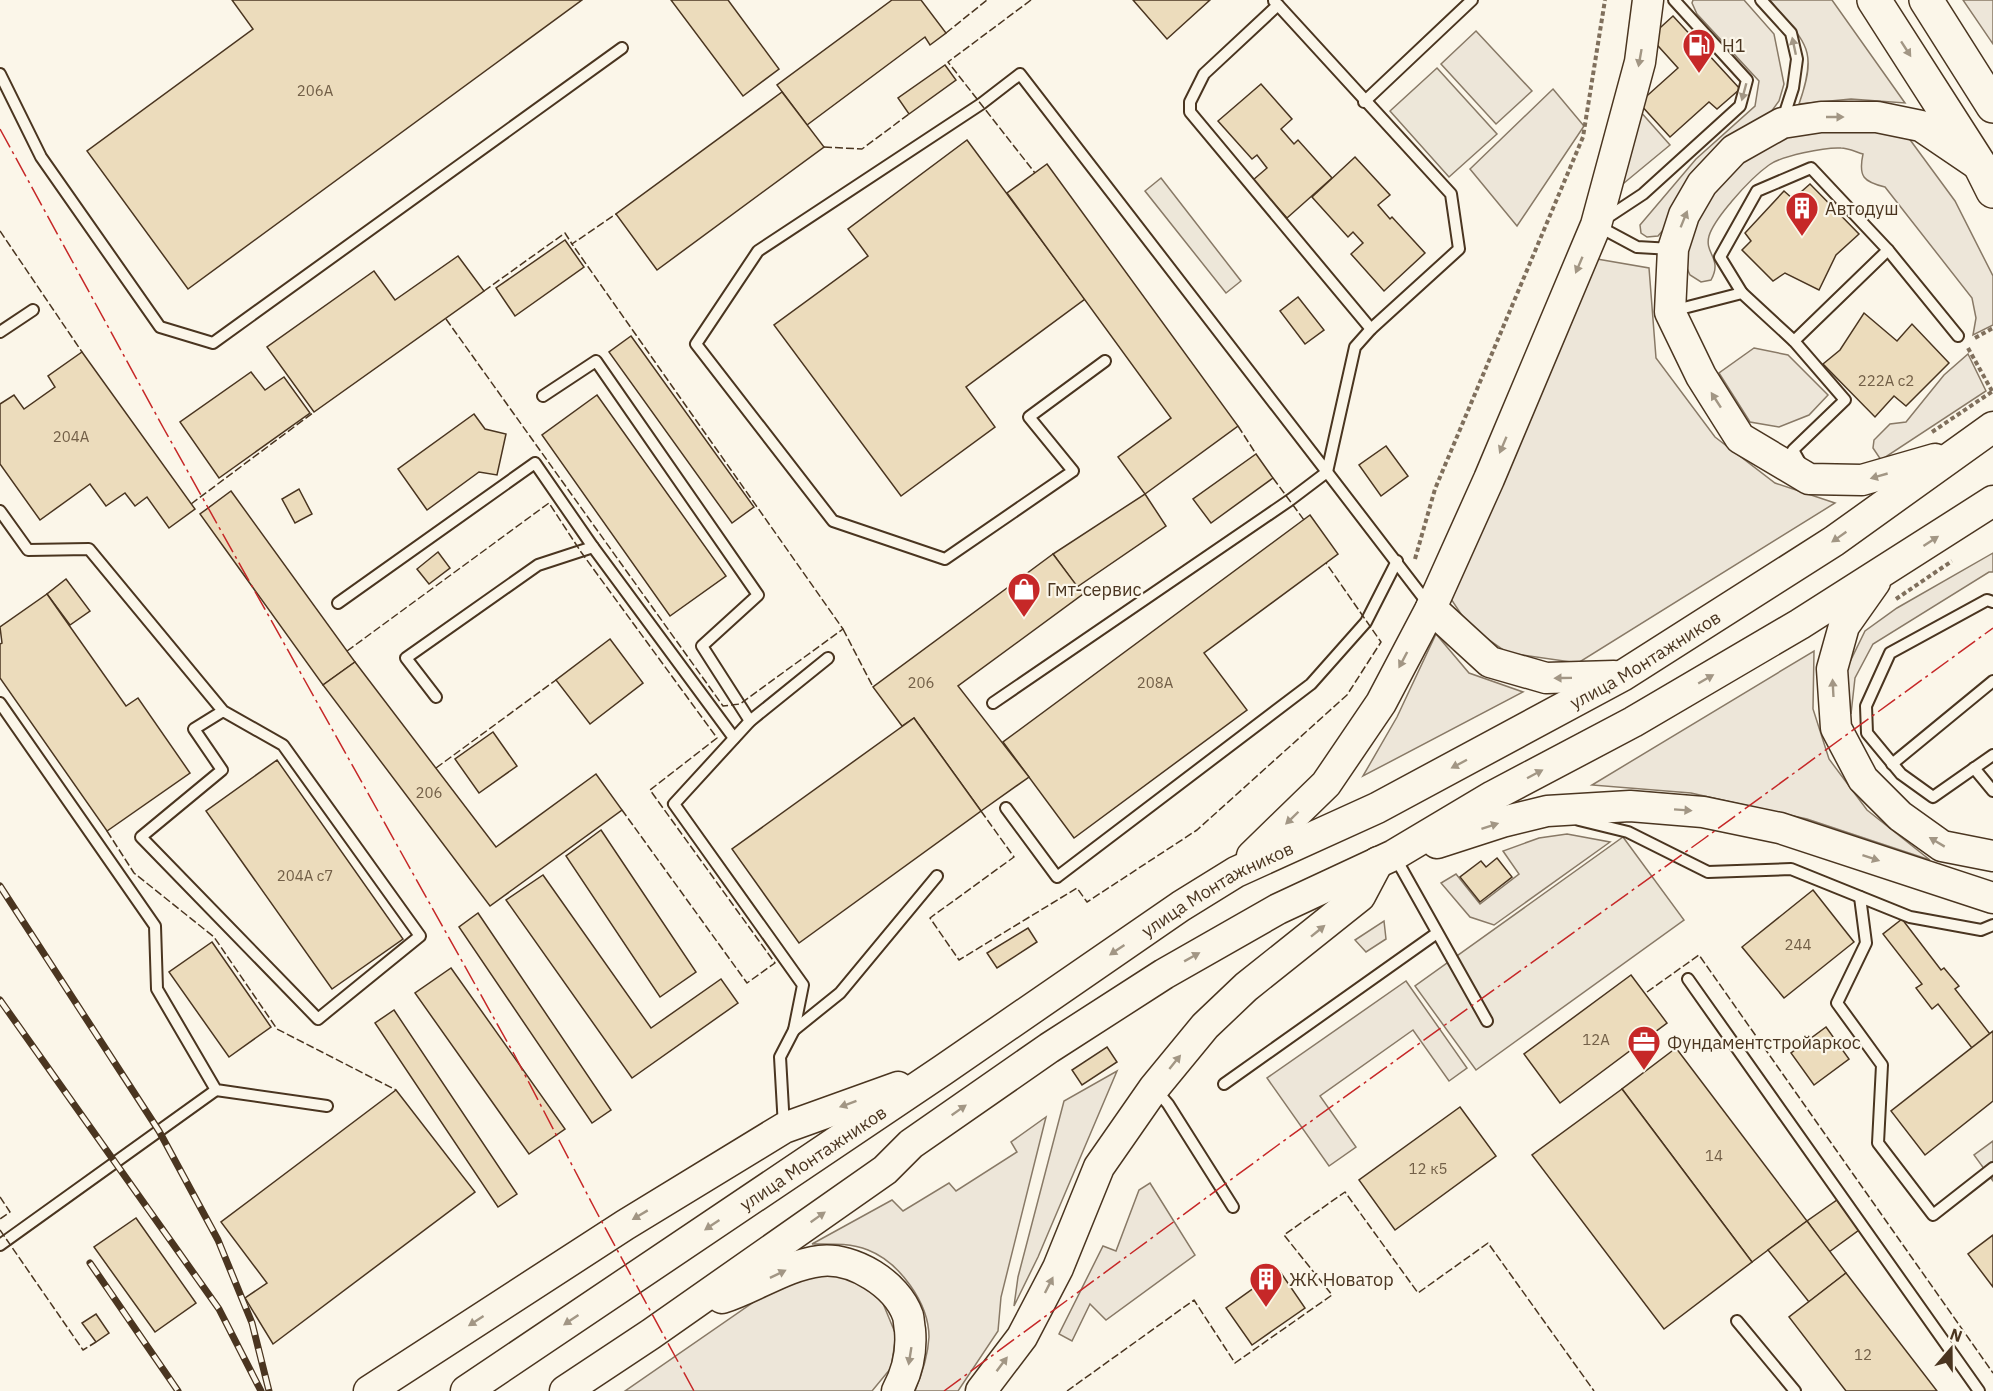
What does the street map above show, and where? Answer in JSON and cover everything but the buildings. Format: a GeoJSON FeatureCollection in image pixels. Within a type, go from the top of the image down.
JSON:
{"type":"FeatureCollection","features":[{"type":"Feature","properties":{"kind":"main road"},"geometry":{"type":"LineString","coordinates":[[1236,872],[1326,784],[1381,703],[1431,608],[1489,479],[1596,225],[1640,62],[1648,0]]}},
{"type":"Feature","properties":{"kind":"main road"},"geometry":{"type":"LineString","coordinates":[[1874,0],[1987,179]]}},
{"type":"Feature","properties":{"kind":"main road"},"geometry":{"type":"LineString","coordinates":[[1926,0],[1993,106]]}},
{"type":"Feature","properties":{"kind":"main road"},"geometry":{"type":"LineString","coordinates":[[1955,454],[1862,480],[1809,480],[1740,438],[1701,376],[1670,312],[1673,249],[1684,215],[1702,184],[1734,150],[1782,123],[1821,117],[1876,117],[1921,126],[1987,179]]}},
{"type":"Feature","properties":{"kind":"main road","name":"улица Монтажников"},"geometry":{"type":"LineString","coordinates":[[466,1391],[943,1070],[1180,906],[1236,872],[1377,808],[1622,676],[1834,541],[1993,427]]}},
{"type":"Feature","properties":{"kind":"main road"},"geometry":{"type":"LineString","coordinates":[[566,1391],[885,1170],[911,1144],[1049,1048],[1184,962],[1278,909],[1386,859],[1493,796],[1633,722],[1791,629],[1993,501]]}},
{"type":"Feature","properties":{"kind":"main road"},"geometry":{"type":"LineString","coordinates":[[1882,572],[1844,626],[1832,669],[1836,728],[1863,779],[1900,816],[1942,846],[1993,856]]}},
{"type":"Feature","properties":{"kind":"main road"},"geometry":{"type":"LineString","coordinates":[[1431,608],[1490,662],[1546,678],[1622,676]]}},
{"type":"Feature","properties":{"kind":"main road"},"geometry":{"type":"LineString","coordinates":[[981,1391],[1022,1337],[1058,1268],[1099,1167],[1154,1088],[1205,1026],[1245,987],[1360,896],[1386,859],[1502,822],[1547,811],[1630,806],[1703,812],[1780,828],[1993,898]]}},
{"type":"Feature","properties":{"kind":"main road"},"geometry":{"type":"LineString","coordinates":[[369,1391],[625,1225],[784,1128],[943,1070]]}},
{"type":"Feature","properties":{"kind":"main road"},"geometry":{"type":"LineString","coordinates":[[684,1310],[744,1291],[798,1265],[822,1260],[844,1263],[872,1274],[895,1294],[908,1316],[911,1344],[908,1365],[897,1391]]}},
{"type":"Feature","properties":{"kind":"lane"},"geometry":{"type":"LineString","coordinates":[[1365,102],[1472,0]]}},
{"type":"Feature","properties":{"kind":"lane"},"geometry":{"type":"LineString","coordinates":[[1673,249],[1637,247],[1596,225],[1642,194],[1740,106],[1747,80],[1674,0]]}},
{"type":"Feature","properties":{"kind":"lane"},"geometry":{"type":"LineString","coordinates":[[1761,0],[1791,33],[1797,59],[1793,88],[1782,123]]}},
{"type":"Feature","properties":{"kind":"lane"},"geometry":{"type":"LineString","coordinates":[[993,703],[1290,500],[1327,472],[1355,346],[1459,249],[1451,194],[1276,3],[1204,74],[1190,102],[1190,112],[1371,329]]}},
{"type":"Feature","properties":{"kind":"lane"},"geometry":{"type":"LineString","coordinates":[[0,74],[40,157],[160,327],[213,343],[622,48]]}},
{"type":"Feature","properties":{"kind":"lane"},"geometry":{"type":"LineString","coordinates":[[1105,361],[1029,417],[1073,471],[945,559],[833,521],[696,344],[758,251],[981,104],[1020,74],[1431,608]]}},
{"type":"Feature","properties":{"kind":"lane"},"geometry":{"type":"LineString","coordinates":[[1809,480],[1793,450],[1845,400],[1794,341],[1742,293],[1720,257],[1757,191],[1811,168],[1888,250],[1958,336]]}},
{"type":"Feature","properties":{"kind":"lane"},"geometry":{"type":"LineString","coordinates":[[1794,341],[1888,250]]}},
{"type":"Feature","properties":{"kind":"lane"},"geometry":{"type":"LineString","coordinates":[[1670,312],[1742,293]]}},
{"type":"Feature","properties":{"kind":"lane"},"geometry":{"type":"LineString","coordinates":[[0,332],[33,310]]}},
{"type":"Feature","properties":{"kind":"lane"},"geometry":{"type":"LineString","coordinates":[[543,396],[596,361],[758,595],[702,646],[750,721]]}},
{"type":"Feature","properties":{"kind":"lane"},"geometry":{"type":"LineString","coordinates":[[338,603],[535,463],[593,547],[734,738]]}},
{"type":"Feature","properties":{"kind":"lane"},"geometry":{"type":"LineString","coordinates":[[0,511],[28,550],[89,549],[223,711],[283,745],[420,936],[318,1019],[141,837],[222,770],[194,729],[223,711]]}},
{"type":"Feature","properties":{"kind":"lane"},"geometry":{"type":"LineString","coordinates":[[436,697],[406,658],[538,565],[593,547]]}},
{"type":"Feature","properties":{"kind":"lane"},"geometry":{"type":"LineString","coordinates":[[1006,808],[1057,877],[1311,684],[1366,622],[1397,561]]}},
{"type":"Feature","properties":{"kind":"lane"},"geometry":{"type":"LineString","coordinates":[[1993,602],[1987,600],[1890,652],[1866,706],[1867,733],[1901,774],[1933,796],[1993,755]]}},
{"type":"Feature","properties":{"kind":"lane"},"geometry":{"type":"LineString","coordinates":[[784,1128],[780,1057],[794,1030],[803,985],[674,804],[750,721],[828,658]]}},
{"type":"Feature","properties":{"kind":"lane"},"geometry":{"type":"LineString","coordinates":[[1892,764],[1993,681]]}},
{"type":"Feature","properties":{"kind":"lane"},"geometry":{"type":"LineString","coordinates":[[0,703],[155,926],[157,989],[216,1090]]}},
{"type":"Feature","properties":{"kind":"lane"},"geometry":{"type":"LineString","coordinates":[[1974,768],[1993,791]]}},
{"type":"Feature","properties":{"kind":"lane"},"geometry":{"type":"LineString","coordinates":[[1547,811],[1629,832],[1708,872],[1791,869],[1910,917],[1981,930],[1993,925]]}},
{"type":"Feature","properties":{"kind":"lane"},"geometry":{"type":"LineString","coordinates":[[1386,859],[1437,933],[1487,1021]]}},
{"type":"Feature","properties":{"kind":"lane"},"geometry":{"type":"LineString","coordinates":[[794,1030],[840,993],[937,876]]}},
{"type":"Feature","properties":{"kind":"lane"},"geometry":{"type":"LineString","coordinates":[[1860,897],[1866,943],[1837,1003],[1882,1065],[1878,1143],[1933,1215],[1993,1168]]}},
{"type":"Feature","properties":{"kind":"lane"},"geometry":{"type":"LineString","coordinates":[[1224,1084],[1437,933]]}},
{"type":"Feature","properties":{"kind":"lane"},"geometry":{"type":"LineString","coordinates":[[1688,979],[1978,1391]]}},
{"type":"Feature","properties":{"kind":"lane"},"geometry":{"type":"LineString","coordinates":[[1154,1088],[1168,1104],[1233,1208]]}},
{"type":"Feature","properties":{"kind":"lane"},"geometry":{"type":"LineString","coordinates":[[0,1245],[216,1090],[327,1106]]}},
{"type":"Feature","properties":{"kind":"lane"},"geometry":{"type":"LineString","coordinates":[[1737,1321],[1795,1391]]}},
{"type":"Feature","properties":{"kind":"path"},"geometry":{"type":"LineString","coordinates":[[1409,578],[1435,489],[1583,137],[1605,0]]}},
{"type":"Feature","properties":{"kind":"path"},"geometry":{"type":"LineString","coordinates":[[1923,438],[1993,391],[1965,342],[1993,328]]}},
{"type":"Feature","properties":{"kind":"shaded area"},"geometry":{"type":"Polygon","coordinates":[[[1693,0],[1744,0],[1774,34],[1784,84],[1779,101],[1771,112],[1729,137],[1708,156],[1688,181],[1664,229],[1658,236],[1647,237],[1641,233],[1640,225],[1696,159],[1755,106],[1759,81],[1697,14],[1693,0]]]}},
{"type":"Feature","properties":{"kind":"shaded area"},"geometry":{"type":"Polygon","coordinates":[[[1770,0],[1832,0],[1905,103],[1851,99],[1799,104],[1808,70],[1805,47],[1800,37],[1770,0]]]}},
{"type":"Feature","properties":{"kind":"shaded area"},"geometry":{"type":"Polygon","coordinates":[[[1963,0],[1993,0],[1993,44],[1963,0]]]}},
{"type":"Feature","properties":{"kind":"shaded area"},"geometry":{"type":"Polygon","coordinates":[[[1476,31],[1532,91],[1496,124],[1441,64],[1476,31]]]}},
{"type":"Feature","properties":{"kind":"shaded area"},"geometry":{"type":"Polygon","coordinates":[[[1437,68],[1497,134],[1449,177],[1390,111],[1437,68]]]}},
{"type":"Feature","properties":{"kind":"shaded area"},"geometry":{"type":"Polygon","coordinates":[[[1553,89],[1584,126],[1517,226],[1470,169],[1553,89]]]}},
{"type":"Feature","properties":{"kind":"shaded area"},"geometry":{"type":"Polygon","coordinates":[[[1639,110],[1670,145],[1618,188],[1639,110]]]}},
{"type":"Feature","properties":{"kind":"shaded area"},"geometry":{"type":"Polygon","coordinates":[[[1828,131],[1880,131],[1908,137],[1955,201],[1993,276],[1993,325],[1973,335],[1976,318],[1972,298],[1885,187],[1872,183],[1864,177],[1861,168],[1863,154],[1844,148],[1793,155],[1764,169],[1732,201],[1711,231],[1708,242],[1715,266],[1711,280],[1701,282],[1690,275],[1686,265],[1686,256],[1699,217],[1717,185],[1743,159],[1758,149],[1793,135],[1828,131]]]}},
{"type":"Feature","properties":{"kind":"shaded area"},"geometry":{"type":"Polygon","coordinates":[[[1161,178],[1241,281],[1226,293],[1145,191],[1161,178]]]}},
{"type":"Feature","properties":{"kind":"shaded area"},"geometry":{"type":"Polygon","coordinates":[[[1597,259],[1649,268],[1656,358],[1715,437],[1775,483],[1835,503],[1578,663],[1508,653],[1469,626],[1449,596],[1597,259]]]}},
{"type":"Feature","properties":{"kind":"shaded area"},"geometry":{"type":"Polygon","coordinates":[[[1754,348],[1788,355],[1828,395],[1809,415],[1779,427],[1750,422],[1719,373],[1754,348]]]}},
{"type":"Feature","properties":{"kind":"shaded area"},"geometry":{"type":"Polygon","coordinates":[[[1968,354],[1986,391],[1881,460],[1873,448],[1874,440],[1890,424],[1906,422],[1944,375],[1968,354]]]}},
{"type":"Feature","properties":{"kind":"shaded area"},"geometry":{"type":"Polygon","coordinates":[[[1993,553],[1993,572],[1989,572],[1873,644],[1855,678],[1851,714],[1846,670],[1865,631],[1897,608],[1993,553]]]}},
{"type":"Feature","properties":{"kind":"shaded area"},"geometry":{"type":"Polygon","coordinates":[[[1436,634],[1469,673],[1523,692],[1363,776],[1397,717],[1436,634]]]}},
{"type":"Feature","properties":{"kind":"shaded area"},"geometry":{"type":"Polygon","coordinates":[[[1814,651],[1813,709],[1829,759],[1867,810],[1930,860],[1807,819],[1691,793],[1592,785],[1814,651]]]}},
{"type":"Feature","properties":{"kind":"shaded area"},"geometry":{"type":"Polygon","coordinates":[[[1567,834],[1610,842],[1494,925],[1470,917],[1441,883],[1456,874],[1480,904],[1519,874],[1503,851],[1539,838],[1567,834]]]}},
{"type":"Feature","properties":{"kind":"shaded area"},"geometry":{"type":"Polygon","coordinates":[[[1623,837],[1684,920],[1476,1070],[1415,986],[1623,837]]]}},
{"type":"Feature","properties":{"kind":"shaded area"},"geometry":{"type":"Polygon","coordinates":[[[1384,921],[1386,939],[1366,952],[1355,940],[1384,921]]]}},
{"type":"Feature","properties":{"kind":"shaded area"},"geometry":{"type":"Polygon","coordinates":[[[1406,981],[1467,1068],[1449,1081],[1413,1030],[1320,1096],[1356,1147],[1329,1166],[1267,1078],[1406,981]]]}},
{"type":"Feature","properties":{"kind":"shaded area"},"geometry":{"type":"Polygon","coordinates":[[[1117,1071],[1038,1257],[1014,1306],[1018,1277],[1064,1101],[1117,1071]]]}},
{"type":"Feature","properties":{"kind":"shaded area"},"geometry":{"type":"Polygon","coordinates":[[[1046,1117],[1001,1297],[998,1331],[958,1391],[915,1391],[924,1365],[929,1337],[924,1311],[910,1285],[891,1264],[868,1250],[847,1245],[812,1244],[892,1200],[903,1211],[949,1183],[956,1191],[1017,1152],[1011,1142],[1046,1117]]]}},
{"type":"Feature","properties":{"kind":"shaded area"},"geometry":{"type":"Polygon","coordinates":[[[1993,1141],[1993,1181],[1974,1155],[1993,1141]]]}},
{"type":"Feature","properties":{"kind":"shaded area"},"geometry":{"type":"Polygon","coordinates":[[[1150,1183],[1195,1255],[1106,1320],[1090,1304],[1072,1341],[1059,1334],[1103,1246],[1116,1251],[1139,1190],[1150,1183]]]}},
{"type":"Feature","properties":{"kind":"shaded area"},"geometry":{"type":"Polygon","coordinates":[[[815,1274],[854,1278],[882,1301],[896,1335],[891,1368],[872,1391],[625,1391],[774,1288],[815,1274]]]}},
{"type":"Feature","properties":{"kind":"railway"},"geometry":{"type":"LineString","coordinates":[[0,886],[159,1131],[218,1240],[252,1323],[269,1391]]}},
{"type":"Feature","properties":{"kind":"railway"},"geometry":{"type":"LineString","coordinates":[[0,1000],[219,1309],[261,1391]]}},
{"type":"Feature","properties":{"kind":"railway"},"geometry":{"type":"LineString","coordinates":[[90,1263],[178,1391]]}},
{"type":"Feature","properties":{"kind":"fence"},"geometry":{"type":"LineString","coordinates":[[946,33],[987,0]]}},
{"type":"Feature","properties":{"kind":"fence"},"geometry":{"type":"LineString","coordinates":[[1031,0],[948,62],[1035,173]]}},
{"type":"Feature","properties":{"kind":"fence"},"geometry":{"type":"LineString","coordinates":[[824,147],[862,149],[909,114]]}},
{"type":"Feature","properties":{"kind":"fence"},"geometry":{"type":"LineString","coordinates":[[484,291],[565,233],[572,244],[616,214]]}},
{"type":"Feature","properties":{"kind":"fence"},"geometry":{"type":"LineString","coordinates":[[0,231],[82,352]]}},
{"type":"Feature","properties":{"kind":"fence"},"geometry":{"type":"LineString","coordinates":[[446,319],[723,706],[740,704],[843,629],[572,244]]}},
{"type":"Feature","properties":{"kind":"fence"},"geometry":{"type":"LineString","coordinates":[[191,504],[314,412]]}},
{"type":"Feature","properties":{"kind":"fence"},"geometry":{"type":"LineString","coordinates":[[1238,426],[1256,454]]}},
{"type":"Feature","properties":{"kind":"fence"},"geometry":{"type":"LineString","coordinates":[[1273,478],[1304,520]]}},
{"type":"Feature","properties":{"kind":"fence"},"geometry":{"type":"LineString","coordinates":[[347,651],[549,503],[581,552],[717,738],[650,790],[775,963],[747,983],[622,810]]}},
{"type":"Feature","properties":{"kind":"fence"},"geometry":{"type":"LineString","coordinates":[[981,811],[1014,857],[930,918],[959,960],[1077,888],[1087,902],[1197,830],[1347,695],[1381,642],[1326,563]]}},
{"type":"Feature","properties":{"kind":"fence"},"geometry":{"type":"LineString","coordinates":[[843,629],[873,687]]}},
{"type":"Feature","properties":{"kind":"fence"},"geometry":{"type":"LineString","coordinates":[[436,768],[556,680]]}},
{"type":"Feature","properties":{"kind":"fence"},"geometry":{"type":"LineString","coordinates":[[107,831],[134,873],[214,937],[277,1029],[396,1090]]}},
{"type":"Feature","properties":{"kind":"fence"},"geometry":{"type":"LineString","coordinates":[[1647,992],[1699,955],[1993,1373]]}},
{"type":"Feature","properties":{"kind":"fence"},"geometry":{"type":"LineString","coordinates":[[1067,1391],[1194,1300],[1235,1363],[1332,1295],[1284,1235],[1345,1192],[1418,1293],[1488,1243],[1594,1391]]}},
{"type":"Feature","properties":{"kind":"fence"},"geometry":{"type":"LineString","coordinates":[[0,1197],[10,1212],[0,1219]]}},
{"type":"Feature","properties":{"kind":"fence"},"geometry":{"type":"LineString","coordinates":[[0,1230],[83,1350],[96,1342]]}},
{"type":"Feature","properties":{"kind":"power"},"geometry":{"type":"LineString","coordinates":[[0,129],[164,429],[514,1054],[694,1391]]}},
{"type":"Feature","properties":{"kind":"power"},"geometry":{"type":"LineString","coordinates":[[944,1391],[1278,1145],[1993,628]]}},
{"type":"Feature","properties":{"kind":"place","name":"Н1"},"geometry":{"type":"Point","coordinates":[1699,74]}},
{"type":"Feature","properties":{"kind":"place","name":"Автодуш"},"geometry":{"type":"Point","coordinates":[1802,237]}},
{"type":"Feature","properties":{"kind":"place","name":"Гмт-сервис"},"geometry":{"type":"Point","coordinates":[1024,618]}},
{"type":"Feature","properties":{"kind":"place","name":"Фундаментстройаркос"},"geometry":{"type":"Point","coordinates":[1644,1071]}},
{"type":"Feature","properties":{"kind":"place","name":"ЖК Новатор"},"geometry":{"type":"Point","coordinates":[1266,1308]}}]}
